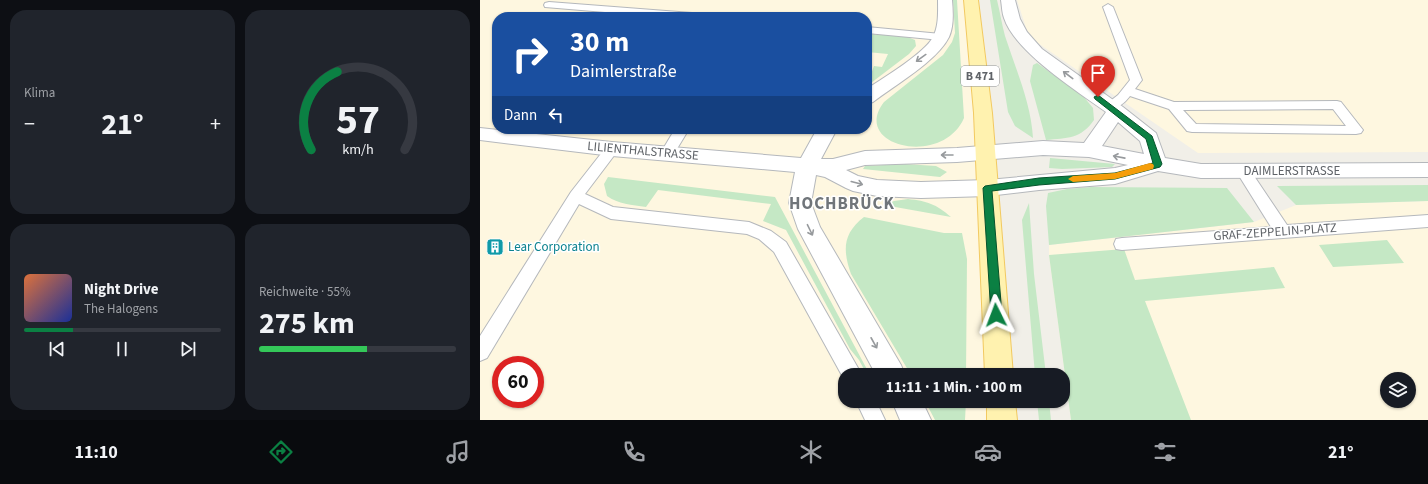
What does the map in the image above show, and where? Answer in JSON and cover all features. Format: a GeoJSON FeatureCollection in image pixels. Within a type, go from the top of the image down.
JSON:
{"type":"FeatureCollection","features":[{"type":"Feature","properties":{"kind":"main road","name":"B 471"},"geometry":{"type":"LineString","coordinates":[[971,0],[984,113],[999,368]]}},
{"type":"Feature","properties":{"kind":"main road"},"geometry":{"type":"LineString","coordinates":[[1001,408],[1002,420]]}},
{"type":"Feature","properties":{"kind":"street"},"geometry":{"type":"LineString","coordinates":[[872,94],[929,52],[941,37],[946,13],[945,0]]}},
{"type":"Feature","properties":{"kind":"street"},"geometry":{"type":"LineString","coordinates":[[1008,0],[1012,19],[1020,34],[1036,52],[1113,109],[1149,138],[1157,164]]}},
{"type":"Feature","properties":{"kind":"street"},"geometry":{"type":"LineString","coordinates":[[1089,150],[1113,109]]}},
{"type":"Feature","properties":{"kind":"street","name":"LILIENTHALSTRASSE"},"geometry":{"type":"LineString","coordinates":[[480,134],[612,149],[807,166],[833,166],[872,157],[986,153]]}},
{"type":"Feature","properties":{"kind":"street"},"geometry":{"type":"LineString","coordinates":[[825,134],[807,166],[800,203],[809,229],[887,368]]}},
{"type":"Feature","properties":{"kind":"street","name":"DAIMLERSTRASSE"},"geometry":{"type":"LineString","coordinates":[[986,153],[1043,148],[1089,150],[1157,164],[1201,170],[1428,170]]}},
{"type":"Feature","properties":{"kind":"street","name":"DAIMLERSTRASSE"},"geometry":{"type":"LineString","coordinates":[[988,188],[1115,176],[1157,164]]}},
{"type":"Feature","properties":{"kind":"street","name":"LILIENTHALSTRASSE"},"geometry":{"type":"LineString","coordinates":[[807,166],[830,172],[853,183],[877,188],[921,190],[988,188]]}},
{"type":"Feature","properties":{"kind":"street"},"geometry":{"type":"LineString","coordinates":[[910,408],[916,420]]}},
{"type":"Feature","properties":{"kind":"lane"},"geometry":{"type":"LineString","coordinates":[[550,5],[640,12]]}},
{"type":"Feature","properties":{"kind":"lane"},"geometry":{"type":"LineString","coordinates":[[1108,7],[1136,80],[1113,109]]}},
{"type":"Feature","properties":{"kind":"lane"},"geometry":{"type":"LineString","coordinates":[[872,30],[941,37]]}},
{"type":"Feature","properties":{"kind":"lane"},"geometry":{"type":"LineString","coordinates":[[1128,91],[1173,106],[1337,105],[1356,130],[1192,128],[1173,106]]}},
{"type":"Feature","properties":{"kind":"lane"},"geometry":{"type":"LineString","coordinates":[[667,154],[679,134]]}},
{"type":"Feature","properties":{"kind":"lane"},"geometry":{"type":"LineString","coordinates":[[480,352],[576,196],[612,149]]}},
{"type":"Feature","properties":{"kind":"lane"},"geometry":{"type":"LineString","coordinates":[[1242,171],[1282,231]]}},
{"type":"Feature","properties":{"kind":"lane"},"geometry":{"type":"LineString","coordinates":[[576,196],[611,213],[749,228],[765,234],[780,247],[848,368]]}},
{"type":"Feature","properties":{"kind":"lane","name":"GRAF-ZEPPELIN-PLATZ"},"geometry":{"type":"LineString","coordinates":[[1122,244],[1428,221]]}},
{"type":"Feature","properties":{"kind":"lane"},"geometry":{"type":"LineString","coordinates":[[869,408],[875,420]]}},
{"type":"Feature","properties":{"kind":"shaded area"},"geometry":{"type":"Polygon","coordinates":[[[480,0],[971,0],[1004,368],[838,368],[838,408],[1007,408],[1008,420],[480,420],[480,0]]]}},
{"type":"Feature","properties":{"kind":"shaded area"},"geometry":{"type":"Polygon","coordinates":[[[1017,0],[1428,0],[1428,152],[1198,153],[1029,37],[1017,0]]]}},
{"type":"Feature","properties":{"kind":"shaded area"},"geometry":{"type":"Polygon","coordinates":[[[1428,201],[1428,420],[1071,420],[1069,408],[1070,368],[1064,368],[1049,255],[1049,245],[1254,222],[1296,205],[1428,201]]]}},
{"type":"Feature","properties":{"kind":"green space"},"geometry":{"type":"Polygon","coordinates":[[[953,0],[957,0],[964,118],[953,133],[937,143],[920,147],[903,145],[889,140],[879,130],[877,117],[884,102],[943,55],[952,42],[955,33],[953,0]]]}},
{"type":"Feature","properties":{"kind":"green space"},"geometry":{"type":"Polygon","coordinates":[[[990,0],[997,0],[1005,36],[1026,99],[1032,125],[1033,138],[1015,126],[1008,112],[990,0]]]}},
{"type":"Feature","properties":{"kind":"green space"},"geometry":{"type":"Polygon","coordinates":[[[872,34],[905,36],[915,40],[916,46],[909,54],[872,82],[872,71],[874,66],[882,67],[888,54],[872,52],[872,34]]]}},
{"type":"Feature","properties":{"kind":"green space"},"geometry":{"type":"Polygon","coordinates":[[[1037,63],[1083,96],[1093,108],[1094,120],[1084,131],[1067,138],[1046,140],[1030,81],[1033,65],[1037,63]]]}},
{"type":"Feature","properties":{"kind":"green space"},"geometry":{"type":"Polygon","coordinates":[[[1050,158],[1115,164],[1112,167],[1062,169],[1049,168],[1050,158]]]}},
{"type":"Feature","properties":{"kind":"green space"},"geometry":{"type":"Polygon","coordinates":[[[905,164],[936,166],[947,172],[940,177],[863,169],[865,166],[905,164]]]}},
{"type":"Feature","properties":{"kind":"green space"},"geometry":{"type":"Polygon","coordinates":[[[608,177],[775,197],[866,368],[863,368],[850,349],[786,230],[763,221],[771,204],[658,190],[646,207],[630,205],[611,199],[607,196],[604,184],[608,177]]]}},
{"type":"Feature","properties":{"kind":"green space"},"geometry":{"type":"Polygon","coordinates":[[[1428,185],[1428,201],[1296,205],[1277,186],[1428,185]]]}},
{"type":"Feature","properties":{"kind":"green space"},"geometry":{"type":"Polygon","coordinates":[[[1091,187],[1227,188],[1254,222],[1049,245],[1046,206],[1048,193],[1067,189],[1091,187]]]}},
{"type":"Feature","properties":{"kind":"green space"},"geometry":{"type":"Polygon","coordinates":[[[908,199],[931,204],[941,209],[951,217],[884,205],[894,201],[908,199]]]}},
{"type":"Feature","properties":{"kind":"green space"},"geometry":{"type":"Polygon","coordinates":[[[1029,203],[1034,274],[1045,368],[1034,368],[1022,220],[1029,203]]]}},
{"type":"Feature","properties":{"kind":"green space"},"geometry":{"type":"Polygon","coordinates":[[[864,217],[944,233],[962,233],[967,259],[966,368],[907,368],[851,274],[848,266],[846,243],[848,236],[857,223],[864,217]]]}},
{"type":"Feature","properties":{"kind":"green space"},"geometry":{"type":"Polygon","coordinates":[[[1387,240],[1404,263],[1333,267],[1319,245],[1387,240]]]}},
{"type":"Feature","properties":{"kind":"green space"},"geometry":{"type":"Polygon","coordinates":[[[1124,249],[1135,280],[1274,267],[1285,288],[1145,301],[1191,420],[1071,420],[1069,408],[1070,368],[1064,368],[1049,255],[1124,249]]]}},
{"type":"Feature","properties":{"kind":"green space"},"geometry":{"type":"Polygon","coordinates":[[[929,408],[966,408],[965,420],[935,420],[929,408]]]}},
{"type":"Feature","properties":{"kind":"green space"},"geometry":{"type":"Polygon","coordinates":[[[1038,408],[1050,408],[1051,420],[1039,420],[1038,408]]]}},
{"type":"Feature","properties":{"kind":"slow traffic"},"geometry":{"type":"LineString","coordinates":[[1073,179],[1115,176],[1150,166]]}},
{"type":"Feature","properties":{"kind":"place","name":"Lear Corporation"},"geometry":{"type":"Point","coordinates":[495,247]}},
{"type":"Feature","properties":{"kind":"district","name":"HOCHBRÜCK"},"geometry":{"type":"Point","coordinates":[842,204]}},
{"type":"Feature","properties":{"kind":"route"},"geometry":{"type":"LineString","coordinates":[[996,315],[992,227],[988,188],[1115,176],[1157,164],[1149,138],[1098,97]]}}]}
